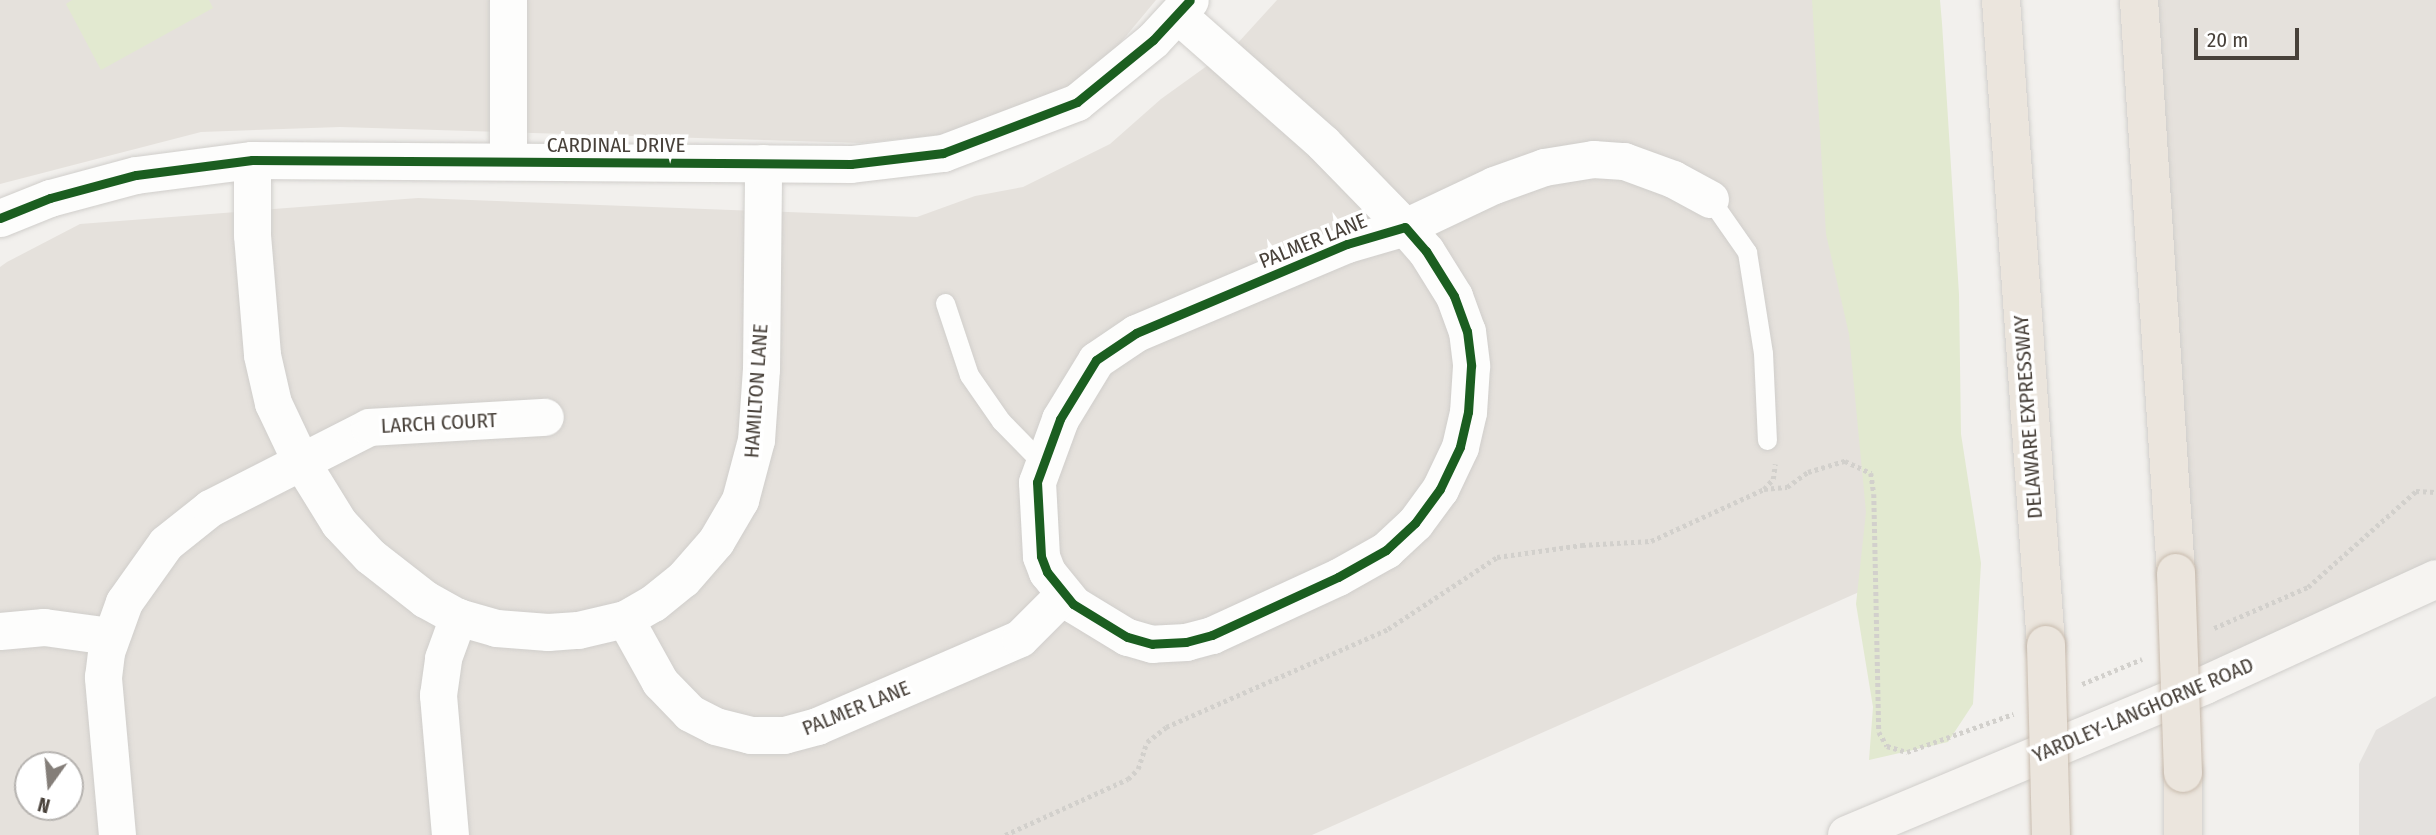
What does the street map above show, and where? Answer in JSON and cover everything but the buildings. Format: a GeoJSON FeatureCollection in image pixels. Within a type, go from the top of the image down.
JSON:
{"type":"FeatureCollection","features":[{"type":"Feature","properties":{"kind":"highway","name":"DELAWARE EXPRESSWAY"},"geometry":{"type":"LineString","coordinates":[[2001,0],[2046,645],[2051,835]]}},
{"type":"Feature","properties":{"kind":"highway"},"geometry":{"type":"LineString","coordinates":[[2139,0],[2176,573],[2183,835]]}},
{"type":"Feature","properties":{"kind":"main road","name":"YARDLEY-LANGHORNE ROAD"},"geometry":{"type":"LineString","coordinates":[[1847,835],[2205,685],[2436,579]]}},
{"type":"Feature","properties":{"kind":"street"},"geometry":{"type":"LineString","coordinates":[[508,0],[508,161]]}},
{"type":"Feature","properties":{"kind":"street","name":"CARDINAL DRIVE"},"geometry":{"type":"LineString","coordinates":[[0,218],[50,198],[136,175],[252,160],[763,163],[897,160],[983,141],[1077,102],[1184,7]]}},
{"type":"Feature","properties":{"kind":"street","name":"PALMER LANE"},"geometry":{"type":"LineString","coordinates":[[1184,7],[1323,143],[1405,227],[1426,251],[1454,296],[1467,331],[1471,366],[1468,412],[1460,447],[1440,489],[1415,523],[1386,550],[1338,577],[1212,635],[1186,642],[1152,644],[1127,637],[1063,594],[1047,572],[1038,540],[1036,501],[1042,463],[1086,374],[1114,347],[1347,244],[1405,227]]}},
{"type":"Feature","properties":{"kind":"street"},"geometry":{"type":"LineString","coordinates":[[1405,227],[1494,185],[1544,167],[1593,159],[1624,161],[1673,179],[1710,200]]}},
{"type":"Feature","properties":{"kind":"street","name":"HAMILTON LANE"},"geometry":{"type":"LineString","coordinates":[[252,160],[252,235],[262,355],[273,403],[300,460],[339,523],[370,556],[425,599],[458,617],[496,628],[548,632],[625,619],[653,603],[691,569],[716,541],[748,479],[761,369],[763,163]]}},
{"type":"Feature","properties":{"kind":"street","name":"LARCH COURT"},"geometry":{"type":"LineString","coordinates":[[117,835],[103,677],[110,636],[124,602],[166,543],[210,508],[369,427],[545,417]]}},
{"type":"Feature","properties":{"kind":"street","name":"PALMER LANE"},"geometry":{"type":"LineString","coordinates":[[625,619],[673,699],[715,726],[750,735],[784,735],[817,726],[1020,638],[1063,594]]}},
{"type":"Feature","properties":{"kind":"street"},"geometry":{"type":"LineString","coordinates":[[450,835],[438,695],[443,658],[458,617]]}},
{"type":"Feature","properties":{"kind":"street"},"geometry":{"type":"LineString","coordinates":[[0,631],[44,627],[110,636]]}},
{"type":"Feature","properties":{"kind":"lane"},"geometry":{"type":"LineString","coordinates":[[1710,200],[1747,252],[1763,353],[1768,440]]}},
{"type":"Feature","properties":{"kind":"lane"},"geometry":{"type":"LineString","coordinates":[[945,303],[969,375],[1001,421],[1042,463]]}},
{"type":"Feature","properties":{"kind":"path"},"geometry":{"type":"LineString","coordinates":[[1004,835],[1128,779],[1138,769],[1147,742],[1166,727],[1388,629],[1497,557],[1582,545],[1651,541],[1764,489],[1787,487],[1808,472],[1845,461],[1871,473],[1874,494],[1879,732],[1887,746],[1907,752],[1963,736],[2027,708]]}},
{"type":"Feature","properties":{"kind":"path"},"geometry":{"type":"LineString","coordinates":[[2206,631],[2308,587],[2416,491],[2436,492]]}},
{"type":"Feature","properties":{"kind":"path"},"geometry":{"type":"LineString","coordinates":[[2078,686],[2155,653]]}},
{"type":"Feature","properties":{"kind":"shaded area"},"geometry":{"type":"Polygon","coordinates":[[[0,0],[1156,0],[1102,65],[1057,98],[939,135],[862,143],[340,127],[201,132],[0,184],[0,0]]]}},
{"type":"Feature","properties":{"kind":"shaded area"},"geometry":{"type":"Polygon","coordinates":[[[1277,0],[1894,0],[1929,561],[1312,835],[0,835],[0,267],[7,262],[80,224],[418,198],[917,217],[975,196],[1023,187],[1110,144],[1161,99],[1236,45],[1277,0]]]}},
{"type":"Feature","properties":{"kind":"shaded area"},"geometry":{"type":"Polygon","coordinates":[[[2139,0],[2436,0],[2436,579],[2181,695],[2139,0]]]}},
{"type":"Feature","properties":{"kind":"shaded area"},"geometry":{"type":"Polygon","coordinates":[[[2436,696],[2436,835],[2359,835],[2359,764],[2376,730],[2436,696]]]}},
{"type":"Feature","properties":{"kind":"green space"},"geometry":{"type":"Polygon","coordinates":[[[72,0],[209,0],[213,8],[101,70],[66,4],[72,0]]]}},
{"type":"Feature","properties":{"kind":"green space"},"geometry":{"type":"Polygon","coordinates":[[[1812,0],[1940,0],[1942,23],[1959,294],[1961,434],[1981,563],[1973,704],[1948,742],[1869,760],[1873,707],[1856,604],[1866,512],[1849,334],[1826,234],[1812,0]]]}},
{"type":"Feature","properties":{"kind":"cycle path"},"geometry":{"type":"LineString","coordinates":[[0,218],[50,198],[136,175],[252,160],[851,164],[943,153],[1077,102],[1153,40],[1190,0]]}},
{"type":"Feature","properties":{"kind":"cycle path"},"geometry":{"type":"LineString","coordinates":[[1405,227],[1426,251],[1454,296],[1467,331],[1471,366],[1468,412],[1460,447],[1440,489],[1415,523],[1386,550],[1338,577],[1212,635],[1186,642],[1152,644],[1127,637],[1073,604],[1047,572],[1041,556],[1037,482],[1060,419],[1096,360],[1136,333],[1347,244],[1405,227]]}}]}
